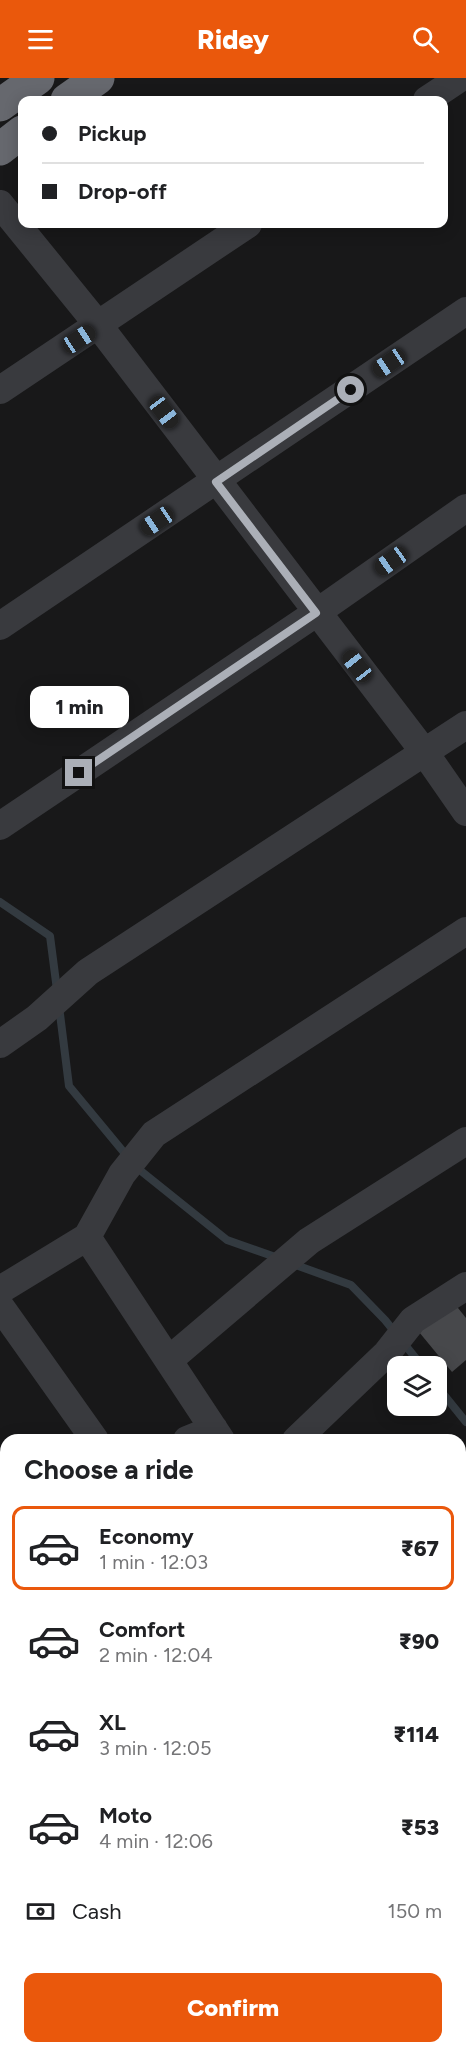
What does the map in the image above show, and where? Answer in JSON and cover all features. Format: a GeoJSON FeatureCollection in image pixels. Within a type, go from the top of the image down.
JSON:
{"type":"FeatureCollection","features":[{"type":"Feature","properties":{"kind":"highway"},"geometry":{"type":"LineString","coordinates":[[0,105],[38,78]]}},
{"type":"Feature","properties":{"kind":"highway"},"geometry":{"type":"LineString","coordinates":[[73,96],[98,78]]}},
{"type":"Feature","properties":{"kind":"highway"},"geometry":{"type":"LineString","coordinates":[[0,148],[18,135]]}},
{"type":"Feature","properties":{"kind":"street"},"geometry":{"type":"LineString","coordinates":[[433,96],[460,78]]}},
{"type":"Feature","properties":{"kind":"street"},"geometry":{"type":"LineString","coordinates":[[0,204],[18,226]]}},
{"type":"Feature","properties":{"kind":"street"},"geometry":{"type":"LineString","coordinates":[[19,228],[99,326],[425,753],[466,812]]}},
{"type":"Feature","properties":{"kind":"street"},"geometry":{"type":"LineString","coordinates":[[0,390],[99,326],[242,228]]}},
{"type":"Feature","properties":{"kind":"street"},"geometry":{"type":"LineString","coordinates":[[0,626],[466,311]]}},
{"type":"Feature","properties":{"kind":"street"},"geometry":{"type":"LineString","coordinates":[[0,826],[316,613],[466,508]]}},
{"type":"Feature","properties":{"kind":"street"},"geometry":{"type":"LineString","coordinates":[[0,1044],[37,1018],[88,972],[466,725]]}},
{"type":"Feature","properties":{"kind":"street"},"geometry":{"type":"LineString","coordinates":[[0,1290],[87,1237],[122,1173],[154,1134],[466,931]]}},
{"type":"Feature","properties":{"kind":"street"},"geometry":{"type":"LineString","coordinates":[[169,1360],[309,1241],[466,1141]]}},
{"type":"Feature","properties":{"kind":"street"},"geometry":{"type":"LineString","coordinates":[[87,1237],[217,1434]]}},
{"type":"Feature","properties":{"kind":"street"},"geometry":{"type":"LineString","coordinates":[[302,1434],[387,1353],[413,1320],[466,1286]]}},
{"type":"Feature","properties":{"kind":"street"},"geometry":{"type":"LineString","coordinates":[[0,1306],[91,1434]]}},
{"type":"Feature","properties":{"kind":"building"},"geometry":{"type":"Polygon","coordinates":[[[454,1303],[466,1318],[466,1360],[452,1372],[447,1366],[447,1356],[439,1356],[419,1332],[454,1303]]]}},
{"type":"Feature","properties":{"kind":"waterway"},"geometry":{"type":"LineString","coordinates":[[0,902],[50,936],[57,990]]}},
{"type":"Feature","properties":{"kind":"waterway"},"geometry":{"type":"LineString","coordinates":[[59,1006],[69,1086],[136,1167],[227,1240],[281,1259]]}},
{"type":"Feature","properties":{"kind":"waterway"},"geometry":{"type":"LineString","coordinates":[[293,1264],[351,1285],[385,1320],[414,1356]]}},
{"type":"Feature","properties":{"kind":"waterway"},"geometry":{"type":"LineString","coordinates":[[447,1399],[466,1422]]}},
{"type":"Feature","properties":{"kind":"route"},"geometry":{"type":"LineString","coordinates":[[79,773],[316,613],[216,482],[351,390]]}}]}
